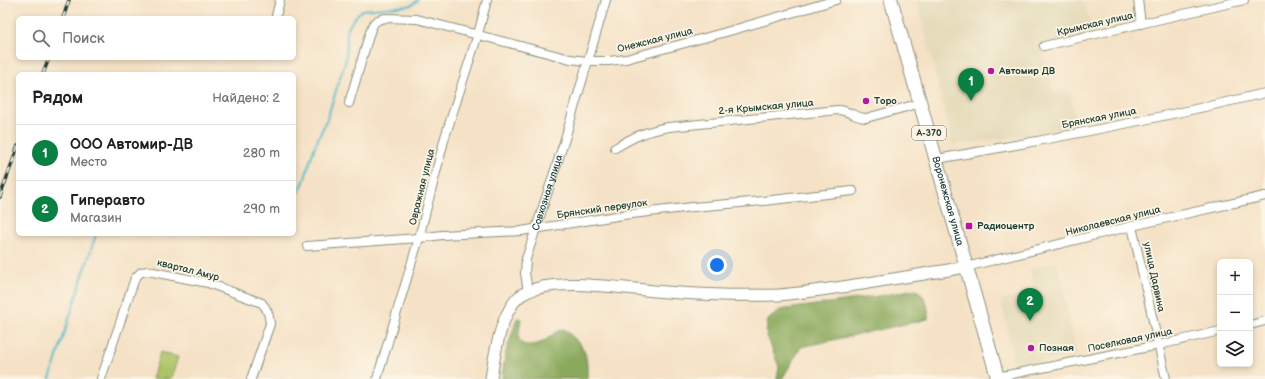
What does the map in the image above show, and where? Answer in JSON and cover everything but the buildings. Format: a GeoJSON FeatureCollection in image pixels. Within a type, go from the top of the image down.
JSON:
{"type":"FeatureCollection","features":[{"type":"Feature","properties":{"kind":"highway","name":"Воронежская улица"},"geometry":{"type":"LineString","coordinates":[[891,0],[937,158],[997,378]]}},
{"type":"Feature","properties":{"kind":"main road"},"geometry":{"type":"LineString","coordinates":[[491,379],[494,357],[508,309],[514,301],[528,291],[543,286],[558,284],[600,286],[642,291],[715,296],[779,295],[828,289],[966,267]]}},
{"type":"Feature","properties":{"kind":"street"},"geometry":{"type":"LineString","coordinates":[[276,16],[280,0]]}},
{"type":"Feature","properties":{"kind":"street","name":"Овражная улица"},"geometry":{"type":"LineString","coordinates":[[377,379],[420,238],[445,137],[478,34],[487,0]]}},
{"type":"Feature","properties":{"kind":"street","name":"Совхозная улица"},"geometry":{"type":"LineString","coordinates":[[528,291],[525,273],[526,259],[564,142],[606,0]]}},
{"type":"Feature","properties":{"kind":"street","name":"Онежская улица"},"geometry":{"type":"LineString","coordinates":[[349,103],[370,32],[374,23],[385,18],[417,19],[570,59],[609,61],[626,59],[836,0]]}},
{"type":"Feature","properties":{"kind":"street"},"geometry":{"type":"LineString","coordinates":[[1138,0],[1141,24]]}},
{"type":"Feature","properties":{"kind":"street","name":"Крымская улица"},"geometry":{"type":"LineString","coordinates":[[1044,46],[1244,0]]}},
{"type":"Feature","properties":{"kind":"street","name":"Брянская улица"},"geometry":{"type":"LineString","coordinates":[[937,158],[1119,125],[1213,106],[1265,93]]}},
{"type":"Feature","properties":{"kind":"street","name":"2-я Крымская улица"},"geometry":{"type":"LineString","coordinates":[[615,148],[636,136],[669,127],[838,110],[866,118],[921,103]]}},
{"type":"Feature","properties":{"kind":"street","name":"Брянский переулок"},"geometry":{"type":"LineString","coordinates":[[307,246],[537,229],[623,215],[853,191]]}},
{"type":"Feature","properties":{"kind":"street","name":"Николаевская улица"},"geometry":{"type":"LineString","coordinates":[[966,267],[1132,226],[1265,196]]}},
{"type":"Feature","properties":{"kind":"street","name":"улица Дарвина"},"geometry":{"type":"LineString","coordinates":[[1132,226],[1166,379]]}},
{"type":"Feature","properties":{"kind":"street","name":"квартал Амур"},"geometry":{"type":"LineString","coordinates":[[101,379],[135,278],[141,272],[148,271],[208,283],[262,304],[267,309],[270,316],[270,324],[251,379]]}},
{"type":"Feature","properties":{"kind":"street"},"geometry":{"type":"LineString","coordinates":[[1253,324],[1265,321]]}},
{"type":"Feature","properties":{"kind":"street","name":"Поселковая улица"},"geometry":{"type":"LineString","coordinates":[[997,378],[1217,332]]}},
{"type":"Feature","properties":{"kind":"shaded area","name":"Автомир ДВ"},"geometry":{"type":"Polygon","coordinates":[[[917,0],[1083,0],[1095,40],[1043,53],[1053,94],[1069,90],[1078,127],[1057,132],[953,145],[917,0]]]}},
{"type":"Feature","properties":{"kind":"shaded area"},"geometry":{"type":"Polygon","coordinates":[[[1057,262],[1077,354],[1015,367],[1001,300],[1035,293],[1030,268],[1057,262]]]}},
{"type":"Feature","properties":{"kind":"green space"},"geometry":{"type":"Polygon","coordinates":[[[915,289],[922,295],[926,302],[928,319],[801,347],[782,379],[777,379],[779,367],[766,333],[768,320],[780,310],[885,295],[915,289]]]}},
{"type":"Feature","properties":{"kind":"green space"},"geometry":{"type":"Polygon","coordinates":[[[517,318],[521,319],[519,340],[525,345],[540,343],[558,331],[564,329],[577,340],[586,356],[587,379],[502,379],[505,355],[517,318]]]}},
{"type":"Feature","properties":{"kind":"green space"},"geometry":{"type":"Polygon","coordinates":[[[160,352],[178,357],[171,379],[152,379],[160,352]]]}},
{"type":"Feature","properties":{"kind":"waterway"},"geometry":{"type":"LineString","coordinates":[[296,194],[300,191],[305,179],[315,146],[327,119],[346,59],[347,30],[354,18],[362,10],[408,6],[418,0]]}},
{"type":"Feature","properties":{"kind":"waterway"},"geometry":{"type":"LineString","coordinates":[[50,379],[95,236]]}},
{"type":"Feature","properties":{"kind":"railway"},"geometry":{"type":"LineString","coordinates":[[64,16],[69,0]]}},
{"type":"Feature","properties":{"kind":"railway"},"geometry":{"type":"LineString","coordinates":[[44,72],[48,60]]}},
{"type":"Feature","properties":{"kind":"railway"},"geometry":{"type":"LineString","coordinates":[[0,197],[16,152]]}},
{"type":"Feature","properties":{"kind":"place","name":"Автомир ДВ"},"geometry":{"type":"Point","coordinates":[991,71]}},
{"type":"Feature","properties":{"kind":"place","name":"Торо"},"geometry":{"type":"Point","coordinates":[866,101]}},
{"type":"Feature","properties":{"kind":"place","name":"ООО Автомир-ДВ"},"geometry":{"type":"Point","coordinates":[971,101]}},
{"type":"Feature","properties":{"kind":"place","name":"Радиоцентр"},"geometry":{"type":"Point","coordinates":[969,226]}},
{"type":"Feature","properties":{"kind":"place","name":"Гиперавто"},"geometry":{"type":"Point","coordinates":[1030,321]}},
{"type":"Feature","properties":{"kind":"place","name":"Позная"},"geometry":{"type":"Point","coordinates":[1031,348]}}]}
